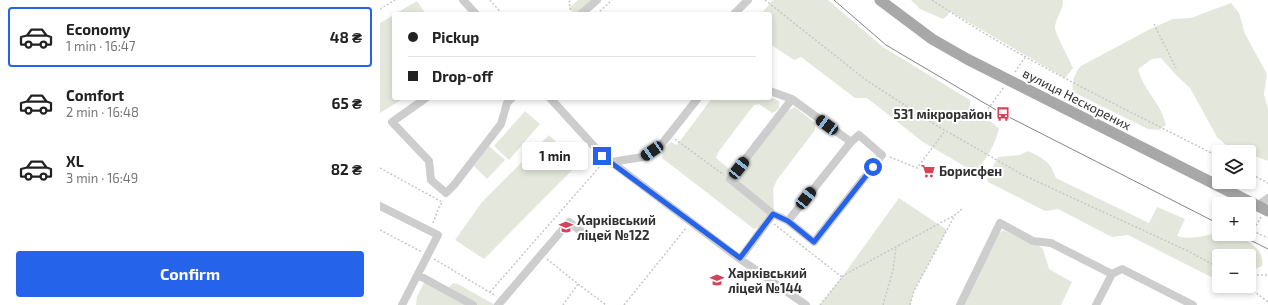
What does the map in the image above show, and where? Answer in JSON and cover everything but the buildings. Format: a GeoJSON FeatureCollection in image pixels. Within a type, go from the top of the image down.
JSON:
{"type":"FeatureCollection","features":[{"type":"Feature","properties":{"kind":"main road","name":"вулиця Нескорених"},"geometry":{"type":"LineString","coordinates":[[880,0],[932,39],[967,59],[1263,210]]}},
{"type":"Feature","properties":{"kind":"lane"},"geometry":{"type":"LineString","coordinates":[[464,0],[474,12]]}},
{"type":"Feature","properties":{"kind":"lane"},"geometry":{"type":"LineString","coordinates":[[584,12],[597,0]]}},
{"type":"Feature","properties":{"kind":"lane"},"geometry":{"type":"LineString","coordinates":[[736,12],[748,0]]}},
{"type":"Feature","properties":{"kind":"lane"},"geometry":{"type":"LineString","coordinates":[[772,92],[792,99],[851,142]]}},
{"type":"Feature","properties":{"kind":"lane"},"geometry":{"type":"LineString","coordinates":[[788,221],[851,142],[859,136],[882,154],[814,242],[788,221],[771,217],[730,179],[792,99]]}},
{"type":"Feature","properties":{"kind":"lane"},"geometry":{"type":"LineString","coordinates":[[423,100],[392,122],[429,161],[431,180],[446,194],[501,124],[507,103],[510,100]]}},
{"type":"Feature","properties":{"kind":"lane"},"geometry":{"type":"LineString","coordinates":[[552,100],[609,161],[806,305]]}},
{"type":"Feature","properties":{"kind":"lane"},"geometry":{"type":"LineString","coordinates":[[609,161],[642,157],[661,145],[696,100]]}},
{"type":"Feature","properties":{"kind":"lane"},"geometry":{"type":"LineString","coordinates":[[1263,210],[1268,198]]}},
{"type":"Feature","properties":{"kind":"lane"},"geometry":{"type":"LineString","coordinates":[[380,206],[438,235],[402,305]]}},
{"type":"Feature","properties":{"kind":"lane"},"geometry":{"type":"LineString","coordinates":[[740,258],[771,217]]}},
{"type":"Feature","properties":{"kind":"lane"},"geometry":{"type":"LineString","coordinates":[[500,302],[569,222],[583,233]]}},
{"type":"Feature","properties":{"kind":"lane"},"geometry":{"type":"LineString","coordinates":[[960,305],[1000,223],[1033,241],[1050,243],[1112,274]]}},
{"type":"Feature","properties":{"kind":"lane"},"geometry":{"type":"LineString","coordinates":[[1096,305],[1112,274],[1122,269],[1193,305]]}},
{"type":"Feature","properties":{"kind":"lane"},"geometry":{"type":"LineString","coordinates":[[418,275],[473,305]]}},
{"type":"Feature","properties":{"kind":"path"},"geometry":{"type":"LineString","coordinates":[[380,9],[395,0]]}},
{"type":"Feature","properties":{"kind":"path"},"geometry":{"type":"LineString","coordinates":[[490,0],[500,12]]}},
{"type":"Feature","properties":{"kind":"path"},"geometry":{"type":"LineString","coordinates":[[571,0],[569,2],[571,12]]}},
{"type":"Feature","properties":{"kind":"path"},"geometry":{"type":"LineString","coordinates":[[599,12],[612,0]]}},
{"type":"Feature","properties":{"kind":"path"},"geometry":{"type":"LineString","coordinates":[[765,0],[866,80],[946,130],[1023,175],[1188,251],[1212,264]]}},
{"type":"Feature","properties":{"kind":"path"},"geometry":{"type":"LineString","coordinates":[[932,0],[954,15],[1026,56],[1212,154]]}},
{"type":"Feature","properties":{"kind":"path"},"geometry":{"type":"LineString","coordinates":[[1154,24],[1176,68]]}},
{"type":"Feature","properties":{"kind":"path"},"geometry":{"type":"LineString","coordinates":[[1014,74],[1026,56]]}},
{"type":"Feature","properties":{"kind":"path"},"geometry":{"type":"LineString","coordinates":[[988,109],[1006,84]]}},
{"type":"Feature","properties":{"kind":"path"},"geometry":{"type":"LineString","coordinates":[[882,154],[918,168],[946,130]]}},
{"type":"Feature","properties":{"kind":"path"},"geometry":{"type":"LineString","coordinates":[[669,135],[730,179]]}},
{"type":"Feature","properties":{"kind":"path"},"geometry":{"type":"LineString","coordinates":[[490,292],[609,161]]}},
{"type":"Feature","properties":{"kind":"path"},"geometry":{"type":"LineString","coordinates":[[380,168],[442,202]]}},
{"type":"Feature","properties":{"kind":"path"},"geometry":{"type":"LineString","coordinates":[[1256,177],[1268,183]]}},
{"type":"Feature","properties":{"kind":"path"},"geometry":{"type":"LineString","coordinates":[[431,231],[439,207],[447,196],[446,194]]}},
{"type":"Feature","properties":{"kind":"path"},"geometry":{"type":"LineString","coordinates":[[820,305],[842,277],[955,214],[963,208]]}},
{"type":"Feature","properties":{"kind":"path"},"geometry":{"type":"LineString","coordinates":[[1263,210],[1253,231],[1268,238]]}},
{"type":"Feature","properties":{"kind":"path"},"geometry":{"type":"LineString","coordinates":[[910,305],[914,291],[955,214]]}},
{"type":"Feature","properties":{"kind":"path"},"geometry":{"type":"LineString","coordinates":[[771,217],[842,277]]}},
{"type":"Feature","properties":{"kind":"path"},"geometry":{"type":"LineString","coordinates":[[624,305],[686,228]]}},
{"type":"Feature","properties":{"kind":"path"},"geometry":{"type":"LineString","coordinates":[[380,230],[428,255],[490,292],[500,302]]}},
{"type":"Feature","properties":{"kind":"path"},"geometry":{"type":"LineString","coordinates":[[883,305],[893,270],[896,247]]}},
{"type":"Feature","properties":{"kind":"path"},"geometry":{"type":"LineString","coordinates":[[541,254],[606,305]]}},
{"type":"Feature","properties":{"kind":"path"},"geometry":{"type":"LineString","coordinates":[[1256,274],[1268,275]]}},
{"type":"Feature","properties":{"kind":"path"},"geometry":{"type":"LineString","coordinates":[[563,305],[578,284]]}},
{"type":"Feature","properties":{"kind":"path"},"geometry":{"type":"LineString","coordinates":[[1256,293],[1268,302]]}},
{"type":"Feature","properties":{"kind":"shaded area"},"geometry":{"type":"Polygon","coordinates":[[[578,0],[591,0],[578,12],[572,12],[569,8],[578,0]]]}},
{"type":"Feature","properties":{"kind":"shaded area"},"geometry":{"type":"Polygon","coordinates":[[[773,0],[828,0],[883,47],[970,100],[970,106],[999,128],[991,150],[977,170],[971,170],[923,142],[867,98],[855,98],[801,57],[794,60],[772,45],[772,12],[763,12],[773,0]]]}},
{"type":"Feature","properties":{"kind":"shaded area"},"geometry":{"type":"Polygon","coordinates":[[[911,0],[1063,0],[1055,30],[1073,68],[1065,78],[949,11],[948,15],[943,19],[920,9],[911,0]]]}},
{"type":"Feature","properties":{"kind":"shaded area"},"geometry":{"type":"Polygon","coordinates":[[[417,1],[425,12],[398,12],[417,1]]]}},
{"type":"Feature","properties":{"kind":"shaded area"},"geometry":{"type":"Polygon","coordinates":[[[1231,3],[1239,13],[1245,34],[1267,74],[1264,94],[1268,109],[1268,161],[1256,156],[1256,145],[1226,145],[1217,137],[1190,88],[1161,58],[1152,59],[1138,69],[1140,77],[1164,117],[1166,125],[1159,130],[1148,129],[1073,92],[1074,78],[1081,66],[1150,29],[1173,19],[1191,18],[1231,3]]]}},
{"type":"Feature","properties":{"kind":"shaded area"},"geometry":{"type":"Polygon","coordinates":[[[392,16],[392,100],[401,100],[380,113],[380,23],[392,16]]]}},
{"type":"Feature","properties":{"kind":"shaded area"},"geometry":{"type":"Polygon","coordinates":[[[772,98],[779,101],[779,107],[772,113],[759,104],[754,105],[719,151],[716,158],[732,171],[740,172],[783,113],[795,107],[815,123],[815,130],[777,180],[773,189],[774,210],[761,226],[754,229],[662,158],[663,148],[671,142],[677,145],[711,100],[772,100],[772,98]]]}},
{"type":"Feature","properties":{"kind":"shaded area"},"geometry":{"type":"Polygon","coordinates":[[[525,111],[540,124],[509,160],[494,146],[525,111]]]}},
{"type":"Feature","properties":{"kind":"shaded area"},"geometry":{"type":"Polygon","coordinates":[[[549,135],[578,164],[484,259],[455,240],[482,202],[549,135]]]}},
{"type":"Feature","properties":{"kind":"shaded area"},"geometry":{"type":"Polygon","coordinates":[[[489,146],[505,160],[487,179],[474,166],[489,146]]]}},
{"type":"Feature","properties":{"kind":"shaded area"},"geometry":{"type":"Polygon","coordinates":[[[1028,151],[1038,156],[1048,164],[1054,172],[1056,178],[1149,223],[1157,207],[1185,219],[1177,236],[1187,238],[1212,233],[1212,241],[1246,241],[1255,246],[1259,252],[1262,258],[1262,266],[1256,269],[1256,249],[1212,249],[1212,277],[1128,235],[1112,237],[1058,209],[1045,211],[988,182],[987,178],[998,157],[1020,155],[1028,151]]]}},
{"type":"Feature","properties":{"kind":"shaded area"},"geometry":{"type":"Polygon","coordinates":[[[899,198],[947,230],[914,291],[910,305],[820,305],[842,277],[899,198]]]}},
{"type":"Feature","properties":{"kind":"shaded area"},"geometry":{"type":"Polygon","coordinates":[[[1003,230],[1038,245],[1043,249],[1049,269],[1072,282],[1061,305],[963,305],[999,234],[1003,230]]]}},
{"type":"Feature","properties":{"kind":"shaded area"},"geometry":{"type":"Polygon","coordinates":[[[424,283],[448,288],[453,283],[458,284],[495,305],[416,305],[417,296],[424,283]]]}},
{"type":"Feature","properties":{"kind":"tram line"},"geometry":{"type":"LineString","coordinates":[[834,0],[886,45],[1003,114],[1212,220]]}},
{"type":"Feature","properties":{"kind":"tram line"},"geometry":{"type":"LineString","coordinates":[[1252,241],[1268,249]]}},
{"type":"Feature","properties":{"kind":"place","name":"531 мікрорайон"},"geometry":{"type":"Point","coordinates":[1003,114]}},
{"type":"Feature","properties":{"kind":"place","name":"Борисфен"},"geometry":{"type":"Point","coordinates":[928,171]}},
{"type":"Feature","properties":{"kind":"place","name":"Харківський ліцей №122"},"geometry":{"type":"Point","coordinates":[566,227]}},
{"type":"Feature","properties":{"kind":"place","name":"Харківський ліцей №144"},"geometry":{"type":"Point","coordinates":[717,280]}},
{"type":"Feature","properties":{"kind":"route"},"geometry":{"type":"LineString","coordinates":[[602,156],[740,258],[773,214],[788,221],[814,242],[873,167]]}}]}
